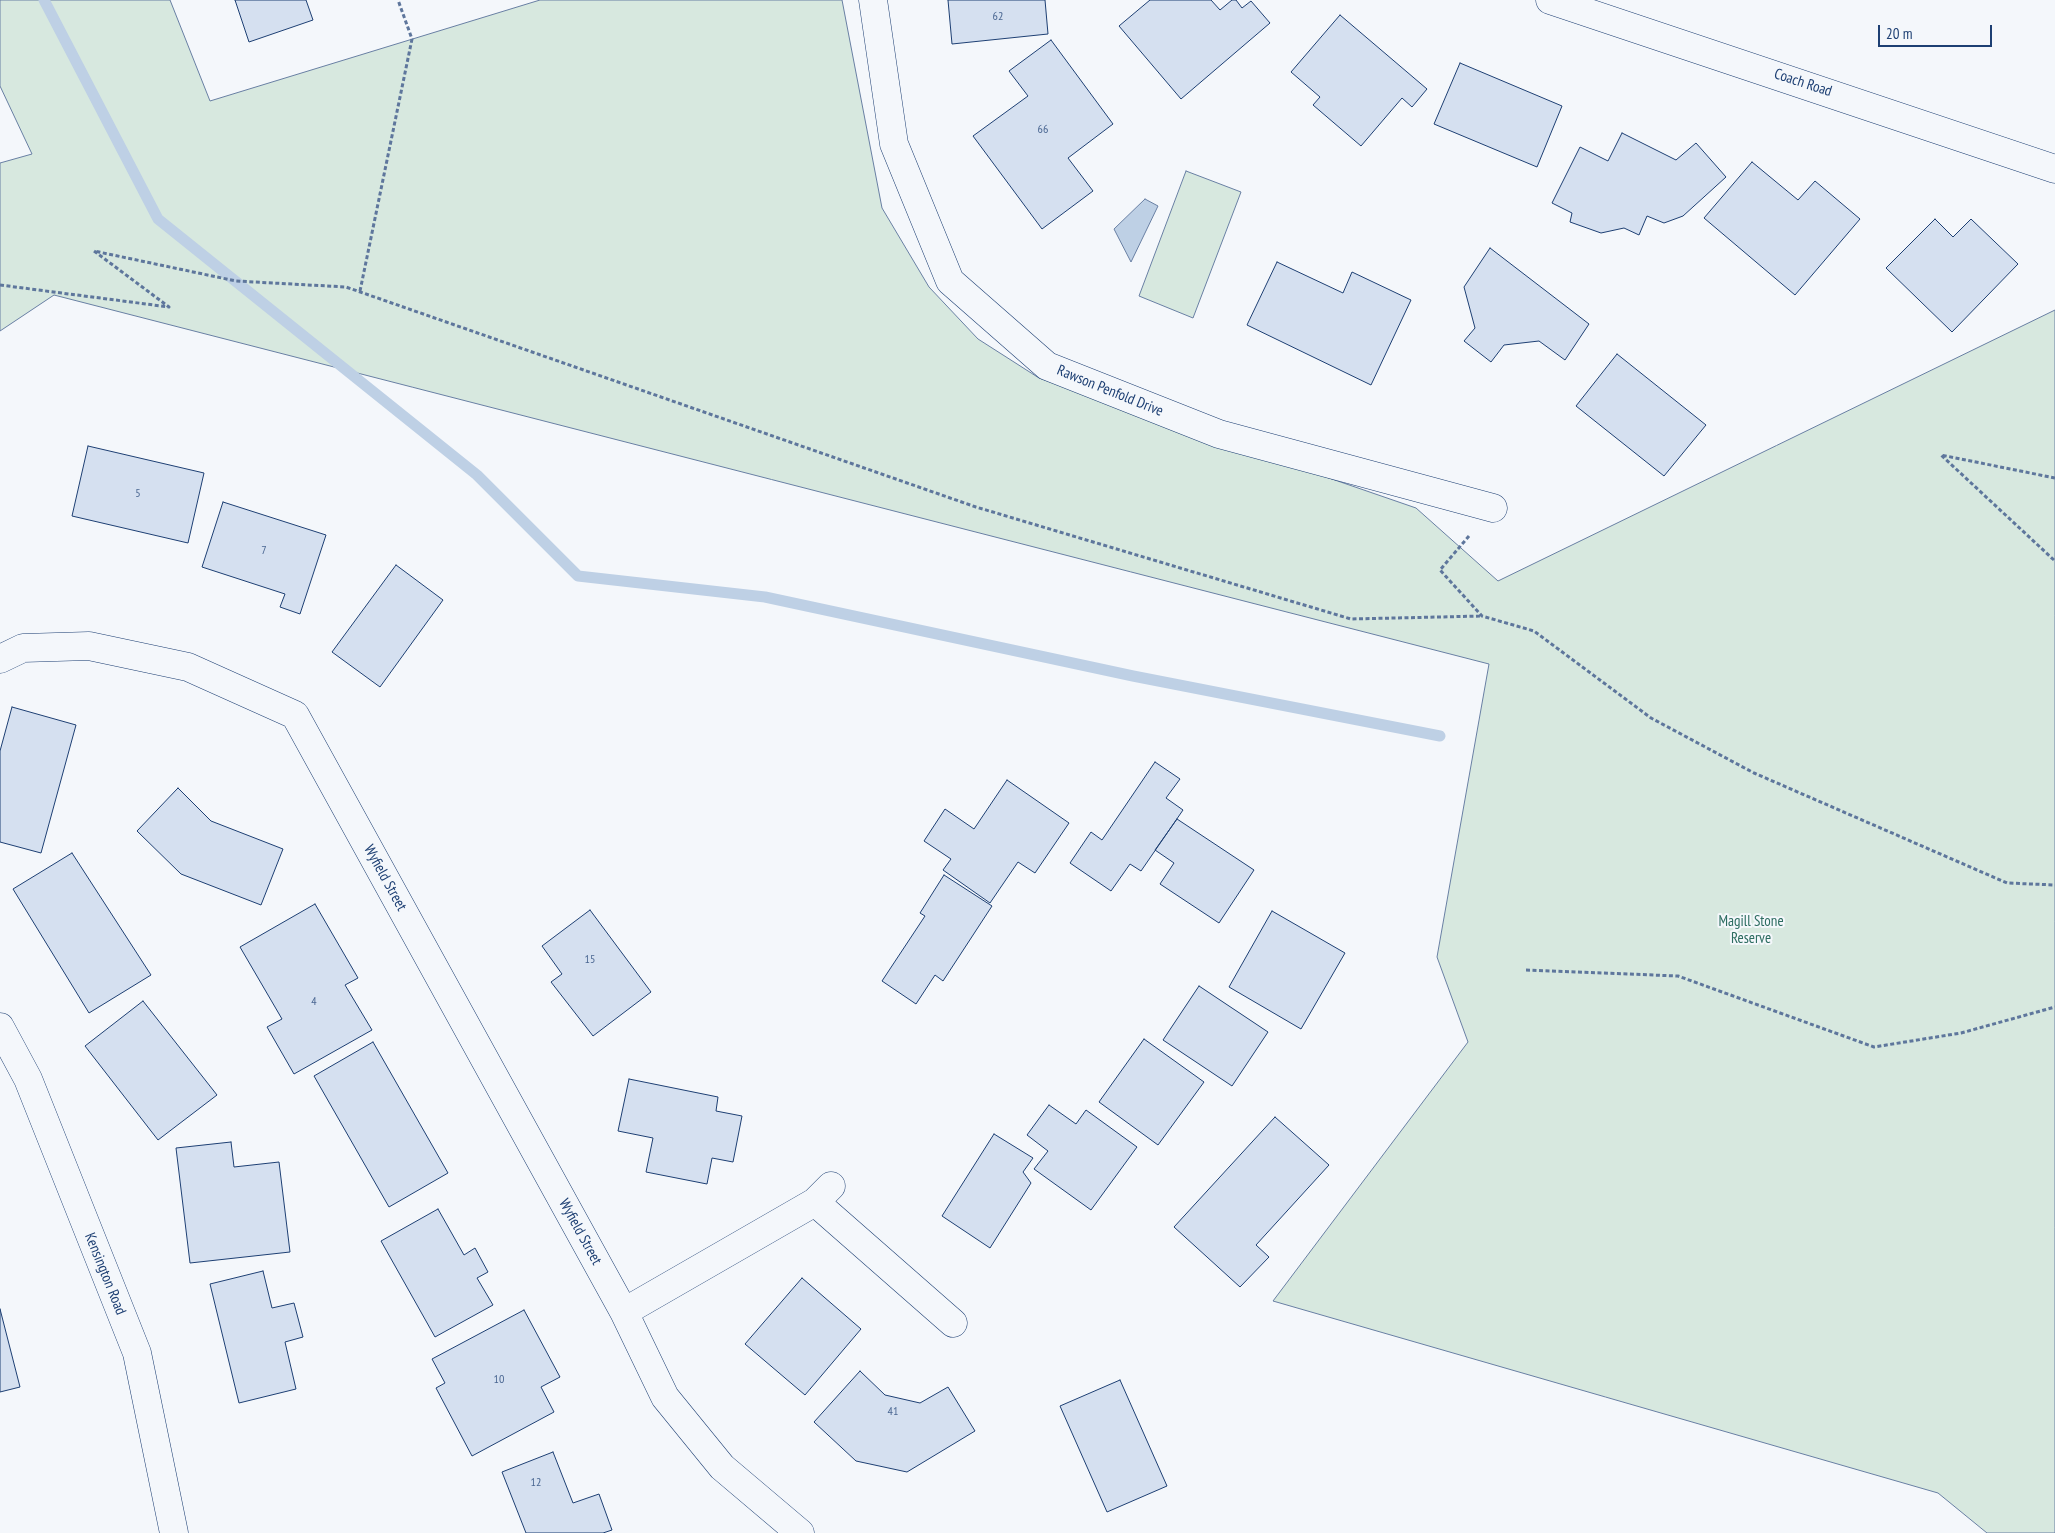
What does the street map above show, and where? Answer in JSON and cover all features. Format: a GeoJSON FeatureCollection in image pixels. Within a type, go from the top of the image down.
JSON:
{"type":"FeatureCollection","features":[{"type":"Feature","properties":{"kind":"street","name":"Rawson Penfold Drive"},"geometry":{"type":"LineString","coordinates":[[873,0],[894,144],[950,281],[1047,366],[1219,434],[1493,508]]}},
{"type":"Feature","properties":{"kind":"street","name":"Coach Road"},"geometry":{"type":"LineString","coordinates":[[1550,0],[2055,169]]}},
{"type":"Feature","properties":{"kind":"street","name":"Wyfield Street"},"geometry":{"type":"LineString","coordinates":[[0,659],[23,648],[89,646],[188,667],[295,714],[624,1312],[666,1397],[722,1467],[800,1533]]}},
{"type":"Feature","properties":{"kind":"street","name":"Kensington Road"},"geometry":{"type":"LineString","coordinates":[[0,1027],[28,1079],[137,1353],[174,1533]]}},
{"type":"Feature","properties":{"kind":"street"},"geometry":{"type":"LineString","coordinates":[[624,1312],[823,1194],[953,1323]]}},
{"type":"Feature","properties":{"kind":"path"},"geometry":{"type":"LineString","coordinates":[[360,291],[412,39],[398,0]]}},
{"type":"Feature","properties":{"kind":"path"},"geometry":{"type":"LineString","coordinates":[[0,285],[169,307],[94,251],[236,281],[346,287],[976,506],[1351,619],[1482,616],[1534,631],[1651,718],[1754,773],[2007,883],[2055,885]]}},
{"type":"Feature","properties":{"kind":"path"},"geometry":{"type":"LineString","coordinates":[[2055,478],[1941,455],[2055,561]]}},
{"type":"Feature","properties":{"kind":"path"},"geometry":{"type":"LineString","coordinates":[[1482,616],[1440,570],[1493,508]]}},
{"type":"Feature","properties":{"kind":"path"},"geometry":{"type":"LineString","coordinates":[[1526,970],[1678,976],[1874,1047],[1961,1032],[2055,1007]]}},
{"type":"Feature","properties":{"kind":"green space","name":"Magill Stone Reserve"},"geometry":{"type":"Polygon","coordinates":[[[0,0],[170,0],[210,101],[540,0],[842,0],[882,208],[929,287],[978,339],[1039,378],[1416,508],[1498,581],[2055,310],[2055,1533],[1987,1533],[1938,1493],[1273,1301],[1468,1042],[1437,957],[1489,664],[54,295],[0,331],[0,163],[32,154],[0,86],[0,0]]]}},
{"type":"Feature","properties":{"kind":"green space"},"geometry":{"type":"Polygon","coordinates":[[[1186,171],[1241,192],[1193,318],[1139,296],[1186,171]]]}},
{"type":"Feature","properties":{"kind":"water"},"geometry":{"type":"Polygon","coordinates":[[[1145,199],[1158,206],[1131,262],[1114,229],[1145,199]]]}},
{"type":"Feature","properties":{"kind":"building"},"geometry":{"type":"Polygon","coordinates":[[[235,0],[306,0],[313,20],[249,42],[235,0]]]}},
{"type":"Feature","properties":{"kind":"building"},"geometry":{"type":"Polygon","coordinates":[[[948,0],[1045,0],[1048,34],[952,44],[948,0]]]}},
{"type":"Feature","properties":{"kind":"building"},"geometry":{"type":"Polygon","coordinates":[[[1150,0],[1211,0],[1220,10],[1232,0],[1236,0],[1242,8],[1251,1],[1270,23],[1181,99],[1119,26],[1150,0]]]}},
{"type":"Feature","properties":{"kind":"building"},"geometry":{"type":"Polygon","coordinates":[[[1340,15],[1427,89],[1412,107],[1402,98],[1361,146],[1313,105],[1320,97],[1291,72],[1340,15]]]}},
{"type":"Feature","properties":{"kind":"building"},"geometry":{"type":"Polygon","coordinates":[[[1051,40],[1113,124],[1068,158],[1093,191],[1042,229],[973,136],[1028,96],[1009,71],[1051,40]]]}},
{"type":"Feature","properties":{"kind":"building"},"geometry":{"type":"Polygon","coordinates":[[[1460,63],[1562,106],[1537,167],[1434,124],[1460,63]]]}},
{"type":"Feature","properties":{"kind":"building"},"geometry":{"type":"Polygon","coordinates":[[[1622,133],[1676,160],[1696,143],[1726,177],[1683,216],[1664,223],[1647,216],[1639,235],[1624,228],[1601,233],[1570,222],[1572,213],[1552,203],[1580,147],[1608,161],[1622,133]]]}},
{"type":"Feature","properties":{"kind":"building"},"geometry":{"type":"Polygon","coordinates":[[[1752,162],[1798,200],[1815,181],[1860,219],[1795,295],[1704,218],[1752,162]]]}},
{"type":"Feature","properties":{"kind":"building"},"geometry":{"type":"Polygon","coordinates":[[[1935,219],[1953,237],[1971,219],[2018,264],[1952,332],[1886,268],[1935,219]]]}},
{"type":"Feature","properties":{"kind":"building"},"geometry":{"type":"Polygon","coordinates":[[[1490,248],[1589,324],[1565,360],[1539,341],[1504,345],[1491,362],[1464,341],[1475,328],[1464,287],[1490,248]]]}},
{"type":"Feature","properties":{"kind":"building"},"geometry":{"type":"Polygon","coordinates":[[[1277,262],[1343,293],[1352,272],[1411,300],[1371,385],[1247,325],[1277,262]]]}},
{"type":"Feature","properties":{"kind":"building"},"geometry":{"type":"Polygon","coordinates":[[[1617,354],[1706,425],[1664,476],[1576,406],[1617,354]]]}},
{"type":"Feature","properties":{"kind":"building"},"geometry":{"type":"Polygon","coordinates":[[[88,446],[204,473],[188,543],[72,516],[88,446]]]}},
{"type":"Feature","properties":{"kind":"building"},"geometry":{"type":"Polygon","coordinates":[[[223,502],[326,535],[300,614],[280,607],[285,594],[202,567],[223,502]]]}},
{"type":"Feature","properties":{"kind":"building"},"geometry":{"type":"Polygon","coordinates":[[[396,565],[443,600],[380,687],[332,652],[396,565]]]}},
{"type":"Feature","properties":{"kind":"building"},"geometry":{"type":"Polygon","coordinates":[[[12,707],[76,725],[41,853],[0,842],[0,751],[12,707]]]}},
{"type":"Feature","properties":{"kind":"building"},"geometry":{"type":"Polygon","coordinates":[[[1155,762],[1180,779],[1166,798],[1183,810],[1141,871],[1130,864],[1111,891],[1070,863],[1091,832],[1102,840],[1155,762]]]}},
{"type":"Feature","properties":{"kind":"building"},"geometry":{"type":"Polygon","coordinates":[[[1007,780],[1069,823],[1035,873],[1018,862],[990,903],[943,870],[951,859],[924,841],[945,809],[974,829],[1007,780]]]}},
{"type":"Feature","properties":{"kind":"building"},"geometry":{"type":"Polygon","coordinates":[[[178,788],[211,821],[283,849],[261,905],[181,874],[137,831],[178,788]]]}},
{"type":"Feature","properties":{"kind":"building"},"geometry":{"type":"Polygon","coordinates":[[[1177,819],[1254,870],[1219,923],[1160,884],[1174,863],[1155,850],[1177,819]]]}},
{"type":"Feature","properties":{"kind":"building"},"geometry":{"type":"Polygon","coordinates":[[[72,853],[151,975],[89,1013],[13,889],[72,853]]]}},
{"type":"Feature","properties":{"kind":"building"},"geometry":{"type":"Polygon","coordinates":[[[944,875],[992,906],[943,981],[935,975],[916,1004],[882,981],[925,916],[920,913],[944,875]]]}},
{"type":"Feature","properties":{"kind":"building"},"geometry":{"type":"Polygon","coordinates":[[[315,904],[358,978],[345,985],[372,1030],[294,1074],[267,1027],[282,1019],[240,947],[315,904]]]}},
{"type":"Feature","properties":{"kind":"building"},"geometry":{"type":"Polygon","coordinates":[[[590,910],[651,992],[593,1036],[551,982],[562,974],[542,946],[590,910]]]}},
{"type":"Feature","properties":{"kind":"building"},"geometry":{"type":"Polygon","coordinates":[[[1272,911],[1345,953],[1301,1029],[1229,987],[1272,911]]]}},
{"type":"Feature","properties":{"kind":"building"},"geometry":{"type":"Polygon","coordinates":[[[1199,986],[1268,1032],[1232,1086],[1163,1040],[1199,986]]]}},
{"type":"Feature","properties":{"kind":"building"},"geometry":{"type":"Polygon","coordinates":[[[143,1001],[217,1095],[158,1140],[85,1046],[143,1001]]]}},
{"type":"Feature","properties":{"kind":"building"},"geometry":{"type":"Polygon","coordinates":[[[1144,1039],[1204,1082],[1158,1145],[1099,1102],[1144,1039]]]}},
{"type":"Feature","properties":{"kind":"building"},"geometry":{"type":"Polygon","coordinates":[[[373,1042],[448,1173],[389,1207],[314,1076],[373,1042]]]}},
{"type":"Feature","properties":{"kind":"building"},"geometry":{"type":"Polygon","coordinates":[[[629,1079],[718,1097],[716,1111],[742,1116],[733,1162],[712,1158],[707,1184],[646,1172],[653,1138],[618,1131],[629,1079]]]}},
{"type":"Feature","properties":{"kind":"building"},"geometry":{"type":"Polygon","coordinates":[[[1049,1105],[1076,1124],[1086,1110],[1137,1147],[1091,1210],[1034,1169],[1048,1151],[1027,1135],[1049,1105]]]}},
{"type":"Feature","properties":{"kind":"building"},"geometry":{"type":"Polygon","coordinates":[[[1275,1117],[1329,1165],[1256,1245],[1269,1257],[1240,1287],[1174,1227],[1275,1117]]]}},
{"type":"Feature","properties":{"kind":"building"},"geometry":{"type":"Polygon","coordinates":[[[994,1134],[1033,1158],[1023,1172],[1031,1183],[990,1248],[942,1216],[994,1134]]]}},
{"type":"Feature","properties":{"kind":"building"},"geometry":{"type":"Polygon","coordinates":[[[231,1142],[234,1167],[279,1162],[290,1252],[190,1263],[176,1148],[231,1142]]]}},
{"type":"Feature","properties":{"kind":"building"},"geometry":{"type":"Polygon","coordinates":[[[438,1209],[464,1255],[475,1248],[488,1272],[477,1278],[493,1305],[435,1337],[381,1241],[438,1209]]]}},
{"type":"Feature","properties":{"kind":"building"},"geometry":{"type":"Polygon","coordinates":[[[263,1271],[272,1308],[294,1303],[303,1337],[285,1342],[296,1389],[239,1403],[210,1284],[263,1271]]]}},
{"type":"Feature","properties":{"kind":"building"},"geometry":{"type":"Polygon","coordinates":[[[802,1278],[861,1329],[805,1395],[745,1344],[802,1278]]]}},
{"type":"Feature","properties":{"kind":"building"},"geometry":{"type":"Polygon","coordinates":[[[0,1309],[20,1387],[0,1392],[0,1309]]]}},
{"type":"Feature","properties":{"kind":"building"},"geometry":{"type":"Polygon","coordinates":[[[524,1310],[560,1377],[541,1387],[554,1412],[472,1456],[436,1388],[445,1383],[432,1359],[524,1310]]]}},
{"type":"Feature","properties":{"kind":"building"},"geometry":{"type":"Polygon","coordinates":[[[860,1371],[885,1395],[920,1403],[948,1387],[975,1431],[907,1472],[856,1461],[814,1422],[860,1371]]]}},
{"type":"Feature","properties":{"kind":"building"},"geometry":{"type":"Polygon","coordinates":[[[1120,1380],[1167,1486],[1107,1512],[1060,1406],[1120,1380]]]}},
{"type":"Feature","properties":{"kind":"building"},"geometry":{"type":"Polygon","coordinates":[[[553,1452],[573,1503],[599,1494],[612,1530],[603,1533],[526,1533],[502,1472],[553,1452]]]}},
{"type":"Feature","properties":{"kind":"waterway"},"geometry":{"type":"LineString","coordinates":[[44,0],[158,219],[477,475],[578,576],[765,597],[1133,676],[1440,736]]}}]}
